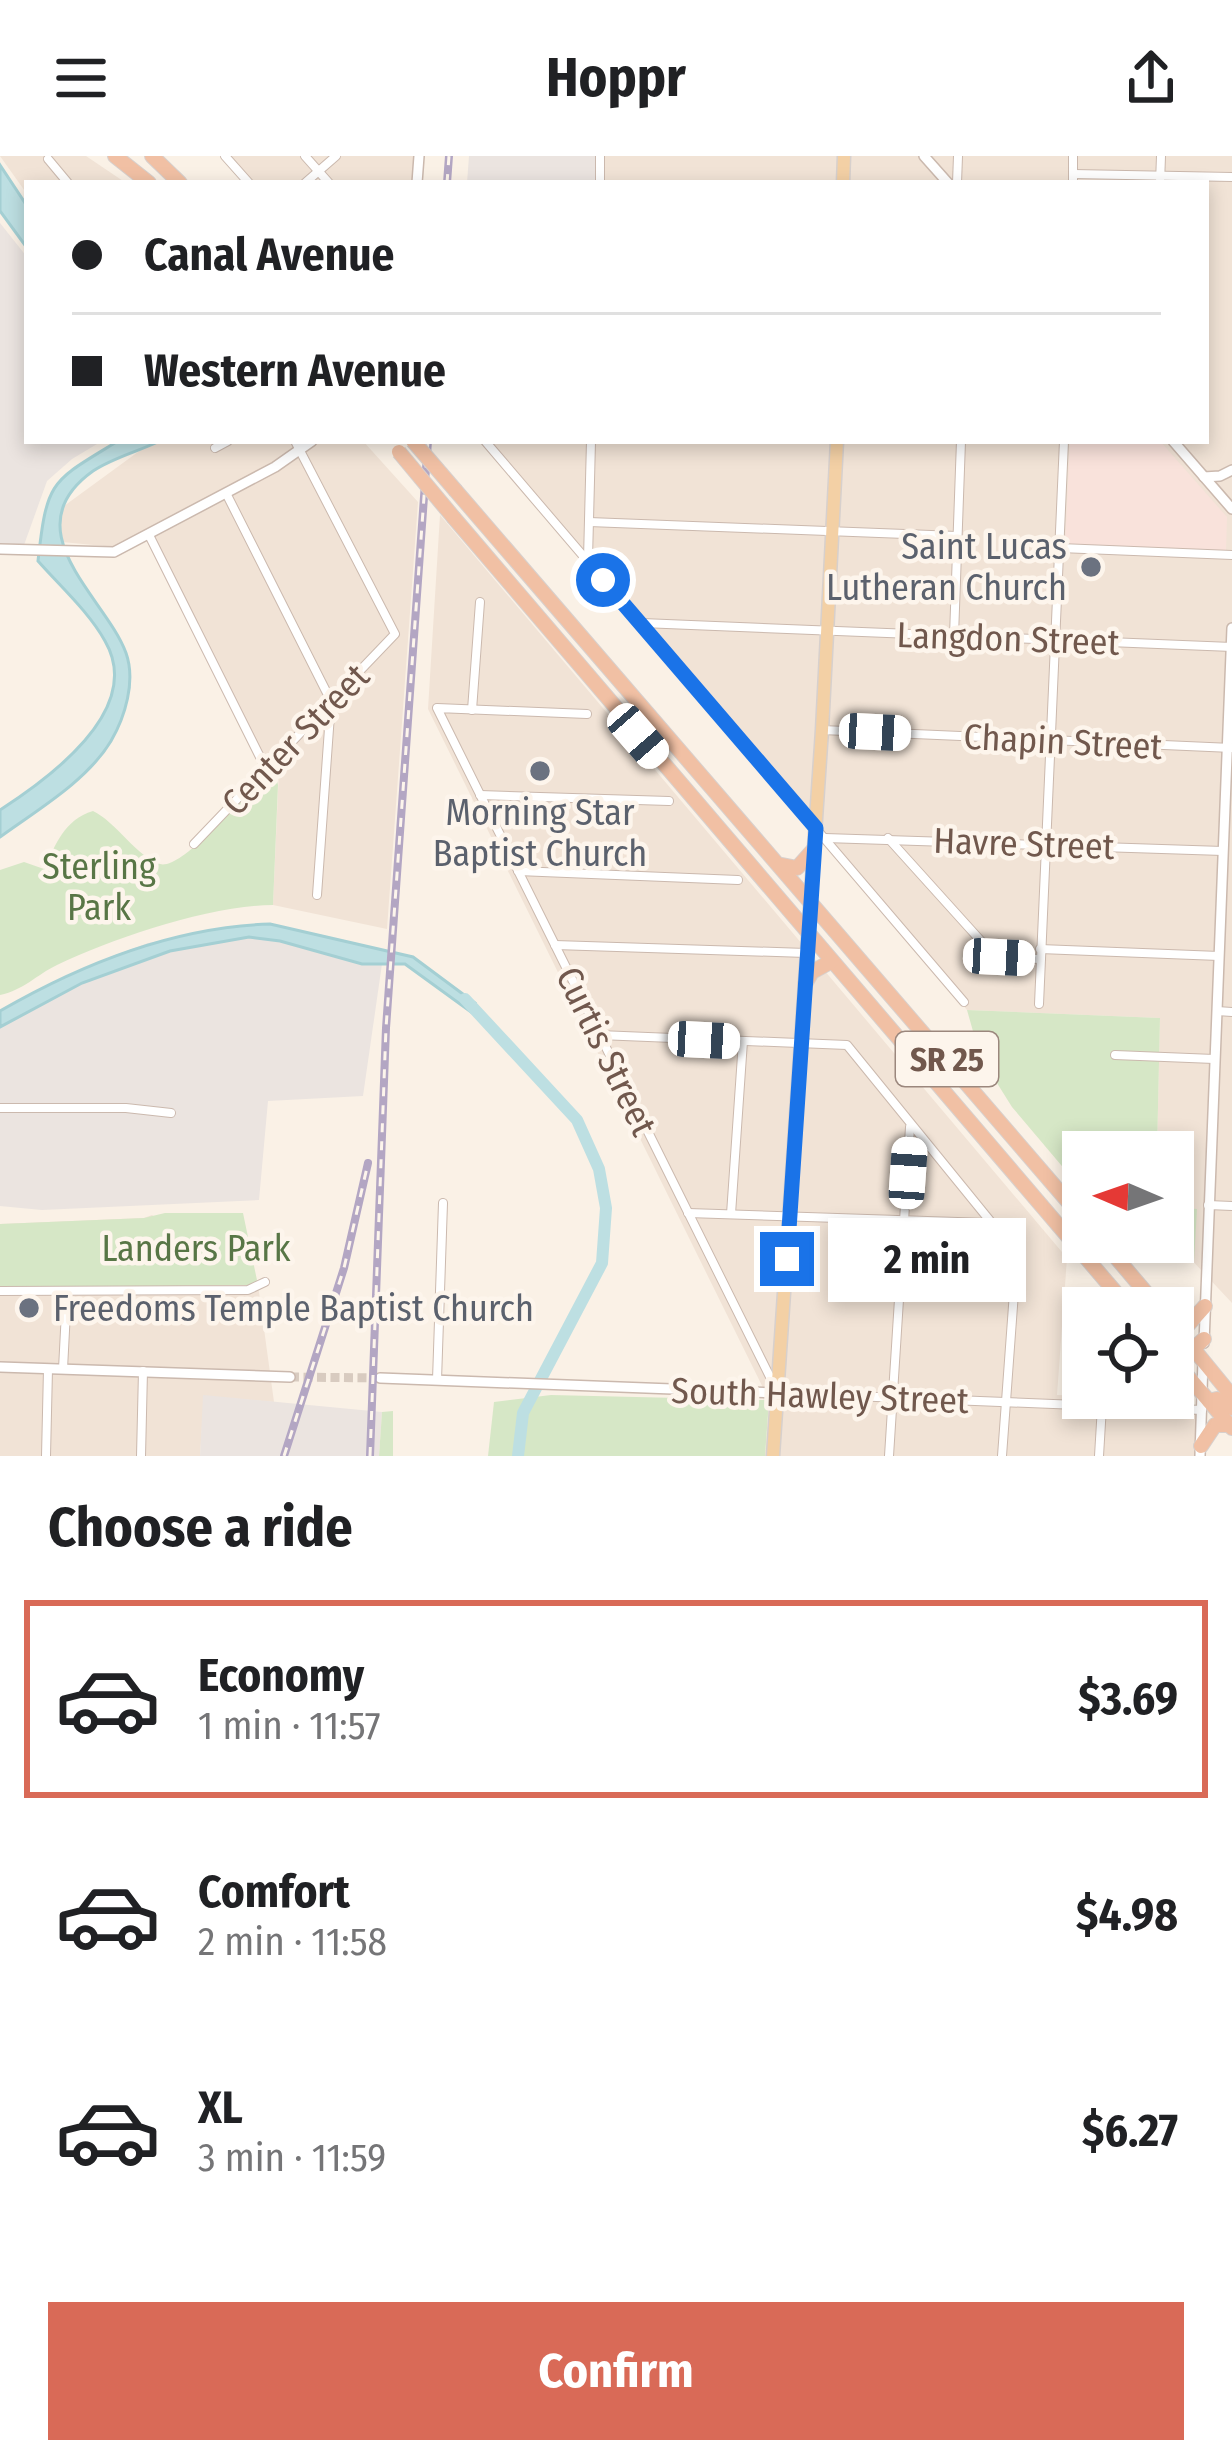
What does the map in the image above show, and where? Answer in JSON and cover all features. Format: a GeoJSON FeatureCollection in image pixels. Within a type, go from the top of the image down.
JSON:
{"type":"FeatureCollection","features":[{"type":"Feature","properties":{"kind":"highway"},"geometry":{"type":"LineString","coordinates":[[115,156],[149,180]]}},
{"type":"Feature","properties":{"kind":"highway"},"geometry":{"type":"LineString","coordinates":[[132,156],[151,180]]}},
{"type":"Feature","properties":{"kind":"highway"},"geometry":{"type":"LineString","coordinates":[[152,156],[177,180]]}},
{"type":"Feature","properties":{"kind":"highway","name":"SR 25"},"geometry":{"type":"LineString","coordinates":[[416,444],[1062,1194]]}},
{"type":"Feature","properties":{"kind":"highway","name":"SR 25"},"geometry":{"type":"LineString","coordinates":[[394,447],[1113,1287]]}},
{"type":"Feature","properties":{"kind":"highway"},"geometry":{"type":"LineString","coordinates":[[782,865],[796,868],[818,838]]}},
{"type":"Feature","properties":{"kind":"highway"},"geometry":{"type":"LineString","coordinates":[[805,983],[812,972],[832,961]]}},
{"type":"Feature","properties":{"kind":"highway"},"geometry":{"type":"LineString","coordinates":[[1121,1263],[1141,1287]]}},
{"type":"Feature","properties":{"kind":"highway"},"geometry":{"type":"LineString","coordinates":[[1194,1318],[1205,1306]]}},
{"type":"Feature","properties":{"kind":"highway"},"geometry":{"type":"LineString","coordinates":[[1194,1344],[1232,1396]]}},
{"type":"Feature","properties":{"kind":"highway"},"geometry":{"type":"LineString","coordinates":[[1194,1351],[1200,1350]]}},
{"type":"Feature","properties":{"kind":"highway"},"geometry":{"type":"LineString","coordinates":[[1194,1387],[1231,1427]]}},
{"type":"Feature","properties":{"kind":"highway"},"geometry":{"type":"LineString","coordinates":[[1205,1402],[1217,1399],[1232,1408]]}},
{"type":"Feature","properties":{"kind":"highway"},"geometry":{"type":"LineString","coordinates":[[1200,1451],[1215,1425],[1231,1427]]}},
{"type":"Feature","properties":{"kind":"main road"},"geometry":{"type":"LineString","coordinates":[[773,1456],[818,838],[837,444]]}},
{"type":"Feature","properties":{"kind":"street"},"geometry":{"type":"LineString","coordinates":[[225,156],[245,180]]}},
{"type":"Feature","properties":{"kind":"street"},"geometry":{"type":"LineString","coordinates":[[305,156],[326,180]]}},
{"type":"Feature","properties":{"kind":"street"},"geometry":{"type":"LineString","coordinates":[[308,180],[336,156]]}},
{"type":"Feature","properties":{"kind":"street"},"geometry":{"type":"LineString","coordinates":[[924,156],[949,180]]}},
{"type":"Feature","properties":{"kind":"street"},"geometry":{"type":"LineString","coordinates":[[1073,156],[1073,178],[1232,178]]}},
{"type":"Feature","properties":{"kind":"street"},"geometry":{"type":"LineString","coordinates":[[1160,156],[1160,179]]}},
{"type":"Feature","properties":{"kind":"street"},"geometry":{"type":"LineString","coordinates":[[48,159],[66,180]]}},
{"type":"Feature","properties":{"kind":"street"},"geometry":{"type":"LineString","coordinates":[[215,448],[222,444]]}},
{"type":"Feature","properties":{"kind":"street"},"geometry":{"type":"LineString","coordinates":[[0,549],[115,552],[226,493],[303,444]]}},
{"type":"Feature","properties":{"kind":"street","name":"Center Street"},"geometry":{"type":"LineString","coordinates":[[194,844],[395,634],[303,444]]}},
{"type":"Feature","properties":{"kind":"street"},"geometry":{"type":"LineString","coordinates":[[488,444],[818,838],[964,1002]]}},
{"type":"Feature","properties":{"kind":"street"},"geometry":{"type":"LineString","coordinates":[[588,562],[591,444]]}},
{"type":"Feature","properties":{"kind":"street"},"geometry":{"type":"LineString","coordinates":[[954,636],[961,444]]}},
{"type":"Feature","properties":{"kind":"street"},"geometry":{"type":"LineString","coordinates":[[1039,1004],[1064,444]]}},
{"type":"Feature","properties":{"kind":"street"},"geometry":{"type":"LineString","coordinates":[[1176,444],[1232,509]]}},
{"type":"Feature","properties":{"kind":"street"},"geometry":{"type":"LineString","coordinates":[[1204,477],[1232,470]]}},
{"type":"Feature","properties":{"kind":"street"},"geometry":{"type":"LineString","coordinates":[[226,493],[331,701],[317,895]]}},
{"type":"Feature","properties":{"kind":"street"},"geometry":{"type":"LineString","coordinates":[[589,522],[957,536]]}},
{"type":"Feature","properties":{"kind":"street"},"geometry":{"type":"LineString","coordinates":[[148,535],[266,769]]}},
{"type":"Feature","properties":{"kind":"street"},"geometry":{"type":"LineString","coordinates":[[1060,548],[1232,555]]}},
{"type":"Feature","properties":{"kind":"street"},"geometry":{"type":"LineString","coordinates":[[480,602],[472,710],[587,714]]}},
{"type":"Feature","properties":{"kind":"street","name":"Langdon Street"},"geometry":{"type":"LineString","coordinates":[[640,623],[1232,647]]}},
{"type":"Feature","properties":{"kind":"street"},"geometry":{"type":"LineString","coordinates":[[1200,1451],[1205,1402],[1200,1350],[1232,628]]}},
{"type":"Feature","properties":{"kind":"street","name":"Curtis Street"},"geometry":{"type":"LineString","coordinates":[[472,710],[437,708],[778,1394]]}},
{"type":"Feature","properties":{"kind":"street","name":"Chapin Street"},"geometry":{"type":"LineString","coordinates":[[822,730],[1230,748]]}},
{"type":"Feature","properties":{"kind":"street"},"geometry":{"type":"LineString","coordinates":[[480,795],[669,801]]}},
{"type":"Feature","properties":{"kind":"street","name":"Havre Street"},"geometry":{"type":"LineString","coordinates":[[818,838],[1223,850]]}},
{"type":"Feature","properties":{"kind":"street"},"geometry":{"type":"LineString","coordinates":[[888,838],[999,957],[1219,956]]}},
{"type":"Feature","properties":{"kind":"street"},"geometry":{"type":"LineString","coordinates":[[518,871],[739,880]]}},
{"type":"Feature","properties":{"kind":"street"},"geometry":{"type":"LineString","coordinates":[[555,944],[807,953]]}},
{"type":"Feature","properties":{"kind":"street"},"geometry":{"type":"LineString","coordinates":[[1217,1011],[1232,1012]]}},
{"type":"Feature","properties":{"kind":"street"},"geometry":{"type":"LineString","coordinates":[[599,1035],[847,1045],[992,1223]]}},
{"type":"Feature","properties":{"kind":"street"},"geometry":{"type":"LineString","coordinates":[[731,1214],[743,1041]]}},
{"type":"Feature","properties":{"kind":"street"},"geometry":{"type":"LineString","coordinates":[[1115,1055],[1214,1059]]}},
{"type":"Feature","properties":{"kind":"street"},"geometry":{"type":"LineString","coordinates":[[0,1108],[126,1108],[171,1113]]}},
{"type":"Feature","properties":{"kind":"street"},"geometry":{"type":"LineString","coordinates":[[889,1456],[910,1125]]}},
{"type":"Feature","properties":{"kind":"street"},"geometry":{"type":"LineString","coordinates":[[437,1380],[443,1204]]}},
{"type":"Feature","properties":{"kind":"street"},"geometry":{"type":"LineString","coordinates":[[1208,1205],[1232,1206]]}},
{"type":"Feature","properties":{"kind":"street"},"geometry":{"type":"LineString","coordinates":[[688,1213],[1018,1224],[1002,1456]]}},
{"type":"Feature","properties":{"kind":"street"},"geometry":{"type":"LineString","coordinates":[[0,1291],[248,1290],[266,1282]]}},
{"type":"Feature","properties":{"kind":"street"},"geometry":{"type":"LineString","coordinates":[[63,1369],[68,1292]]}},
{"type":"Feature","properties":{"kind":"street"},"geometry":{"type":"LineString","coordinates":[[0,1367],[290,1377]]}},
{"type":"Feature","properties":{"kind":"street"},"geometry":{"type":"LineString","coordinates":[[46,1456],[49,1369]]}},
{"type":"Feature","properties":{"kind":"street"},"geometry":{"type":"LineString","coordinates":[[141,1456],[143,1371]]}},
{"type":"Feature","properties":{"kind":"street","name":"South Hawley Street"},"geometry":{"type":"LineString","coordinates":[[380,1378],[1062,1404]]}},
{"type":"Feature","properties":{"kind":"street","name":"South Hawley Street"},"geometry":{"type":"LineString","coordinates":[[1194,1402],[1205,1402]]}},
{"type":"Feature","properties":{"kind":"street"},"geometry":{"type":"LineString","coordinates":[[1099,1456],[1101,1419]]}},
{"type":"Feature","properties":{"kind":"shaded area"},"geometry":{"type":"Polygon","coordinates":[[[0,156],[86,156],[122,180],[24,180],[24,190],[0,156]]]}},
{"type":"Feature","properties":{"kind":"shaded area"},"geometry":{"type":"Polygon","coordinates":[[[225,156],[419,156],[417,180],[247,180],[225,156]]]}},
{"type":"Feature","properties":{"kind":"shaded area"},"geometry":{"type":"Polygon","coordinates":[[[469,156],[595,156],[595,180],[467,180],[469,156]]]}},
{"type":"Feature","properties":{"kind":"shaded area"},"geometry":{"type":"Polygon","coordinates":[[[595,156],[1232,156],[1232,1303],[1194,1262],[1194,1131],[1157,1131],[1160,1018],[967,1010],[591,573],[488,444],[1209,444],[1209,180],[595,180],[595,156]]]}},
{"type":"Feature","properties":{"kind":"shaded area"},"geometry":{"type":"Polygon","coordinates":[[[0,223],[24,253],[24,444],[97,444],[47,481],[24,545],[0,545],[0,223]]]}},
{"type":"Feature","properties":{"kind":"shaded area"},"geometry":{"type":"Polygon","coordinates":[[[149,444],[366,444],[418,502],[387,929],[273,905],[279,769],[273,762],[266,769],[149,529],[115,547],[62,542],[49,517],[149,444]]]}},
{"type":"Feature","properties":{"kind":"shaded area"},"geometry":{"type":"Polygon","coordinates":[[[1070,444],[1163,444],[1227,517],[1226,551],[1065,546],[1070,444]]]}},
{"type":"Feature","properties":{"kind":"shaded area"},"geometry":{"type":"Polygon","coordinates":[[[440,515],[1062,1252],[1062,1263],[1067,1263],[1057,1395],[1062,1395],[1062,1419],[1194,1419],[1194,1407],[1207,1419],[1206,1456],[765,1456],[769,1400],[428,709],[440,515]]]}},
{"type":"Feature","properties":{"kind":"shaded area"},"geometry":{"type":"Polygon","coordinates":[[[271,924],[327,936],[383,957],[363,1096],[268,1101],[259,1200],[42,1210],[0,1206],[0,1011],[148,943],[271,924]]]}},
{"type":"Feature","properties":{"kind":"shaded area"},"geometry":{"type":"Polygon","coordinates":[[[152,1215],[258,1285],[274,1402],[204,1396],[200,1456],[0,1456],[0,1224],[152,1215]]]}},
{"type":"Feature","properties":{"kind":"shaded area"},"geometry":{"type":"Polygon","coordinates":[[[203,1395],[382,1412],[379,1456],[200,1456],[203,1395]]]}},
{"type":"Feature","properties":{"kind":"green space","name":"Sterling Park"},"geometry":{"type":"Polygon","coordinates":[[[273,764],[278,785],[273,905],[192,917],[134,934],[57,965],[0,995],[0,870],[24,862],[44,869],[68,827],[93,811],[152,860],[171,862],[202,840],[273,764]]]}},
{"type":"Feature","properties":{"kind":"green space"},"geometry":{"type":"Polygon","coordinates":[[[967,1010],[1160,1018],[1157,1131],[1062,1131],[1062,1166],[1012,1107],[980,1056],[967,1010]]]}},
{"type":"Feature","properties":{"kind":"green space","name":"Landers Park"},"geometry":{"type":"Polygon","coordinates":[[[243,1213],[258,1285],[0,1288],[0,1224],[243,1213]]]}},
{"type":"Feature","properties":{"kind":"green space"},"geometry":{"type":"Polygon","coordinates":[[[551,1395],[769,1400],[765,1456],[488,1456],[494,1402],[551,1395]]]}},
{"type":"Feature","properties":{"kind":"green space"},"geometry":{"type":"Polygon","coordinates":[[[393,1411],[393,1456],[379,1456],[382,1412],[393,1411]]]}},
{"type":"Feature","properties":{"kind":"water"},"geometry":{"type":"Polygon","coordinates":[[[0,165],[24,201],[24,244],[0,211],[0,165]]]}},
{"type":"Feature","properties":{"kind":"water"},"geometry":{"type":"Polygon","coordinates":[[[113,444],[152,444],[93,471],[70,494],[60,517],[71,564],[126,653],[130,675],[125,710],[111,741],[89,769],[0,837],[0,810],[86,740],[112,692],[114,667],[105,641],[38,561],[50,498],[78,466],[113,444]]]}},
{"type":"Feature","properties":{"kind":"water"},"geometry":{"type":"Polygon","coordinates":[[[270,924],[413,957],[475,1003],[471,1012],[405,964],[362,964],[249,937],[170,951],[82,983],[0,1027],[0,1011],[97,963],[199,932],[270,924]]]}},
{"type":"Feature","properties":{"kind":"waterway"},"geometry":{"type":"LineString","coordinates":[[465,999],[577,1120],[599,1169],[606,1208],[602,1263],[523,1413],[518,1456]]}},
{"type":"Feature","properties":{"kind":"tunnel"},"geometry":{"type":"LineString","coordinates":[[290,1377],[380,1378]]}},
{"type":"Feature","properties":{"kind":"railway"},"geometry":{"type":"LineString","coordinates":[[447,180],[449,156]]}},
{"type":"Feature","properties":{"kind":"railway"},"geometry":{"type":"LineString","coordinates":[[370,1456],[386,1028],[428,444]]}},
{"type":"Feature","properties":{"kind":"railway"},"geometry":{"type":"LineString","coordinates":[[284,1456],[344,1268],[368,1163]]}},
{"type":"Feature","properties":{"kind":"place","name":"Saint Lucas Lutheran Church"},"geometry":{"type":"Point","coordinates":[1091,567]}},
{"type":"Feature","properties":{"kind":"place","name":"Morning Star Baptist Church"},"geometry":{"type":"Point","coordinates":[540,771]}},
{"type":"Feature","properties":{"kind":"place","name":"Freedoms Temple Baptist Church"},"geometry":{"type":"Point","coordinates":[29,1308]}},
{"type":"Feature","properties":{"kind":"route"},"geometry":{"type":"LineString","coordinates":[[603,580],[816,828],[787,1259]]}}]}
